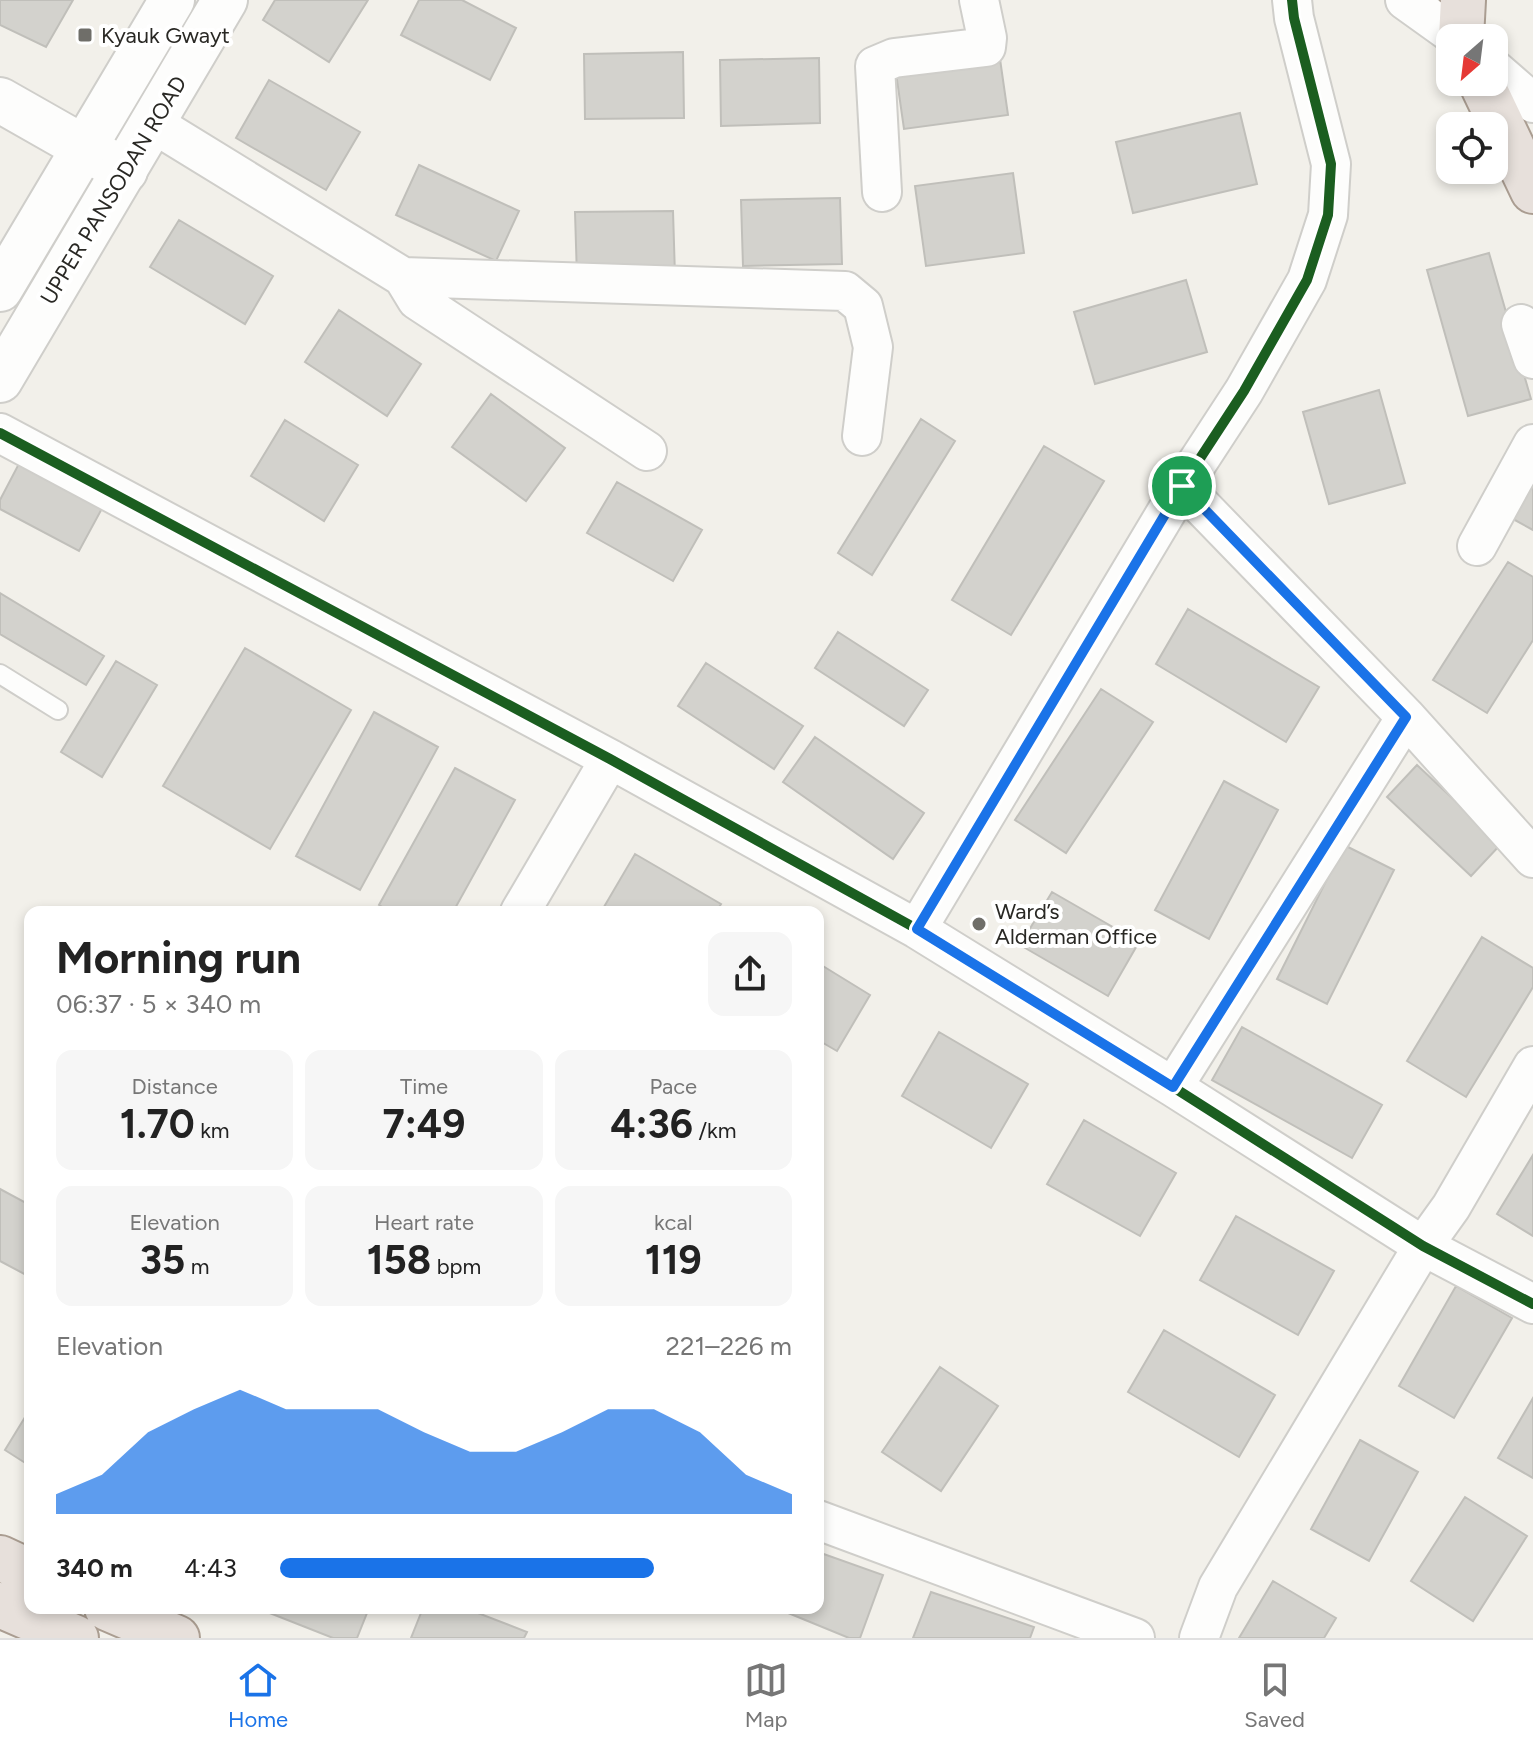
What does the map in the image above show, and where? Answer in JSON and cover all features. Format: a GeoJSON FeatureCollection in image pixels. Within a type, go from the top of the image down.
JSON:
{"type":"FeatureCollection","features":[{"type":"Feature","properties":{"kind":"main road","name":"UPPER PANSODAN ROAD"},"geometry":{"type":"LineString","coordinates":[[0,289],[172,0]]}},
{"type":"Feature","properties":{"kind":"main road","name":"UPPER PANSODAN ROAD"},"geometry":{"type":"LineString","coordinates":[[0,380],[225,0]]}},
{"type":"Feature","properties":{"kind":"main road"},"geometry":{"type":"LineString","coordinates":[[1460,24],[1463,0]]}},
{"type":"Feature","properties":{"kind":"main road"},"geometry":{"type":"LineString","coordinates":[[1488,96],[1533,191]]}},
{"type":"Feature","properties":{"kind":"main road"},"geometry":{"type":"LineString","coordinates":[[0,100],[125,171]]}},
{"type":"Feature","properties":{"kind":"main road"},"geometry":{"type":"LineString","coordinates":[[0,1558],[24,1569]]}},
{"type":"Feature","properties":{"kind":"main road"},"geometry":{"type":"LineString","coordinates":[[0,1605],[76,1638]]}},
{"type":"Feature","properties":{"kind":"main road"},"geometry":{"type":"LineString","coordinates":[[121,1621],[177,1638]]}},
{"type":"Feature","properties":{"kind":"street"},"geometry":{"type":"LineString","coordinates":[[882,192],[875,66],[894,58],[986,47],[979,0]]}},
{"type":"Feature","properties":{"kind":"street"},"geometry":{"type":"LineString","coordinates":[[917,929],[1182,486],[1244,391],[1307,280],[1328,215],[1331,164],[1292,0]]}},
{"type":"Feature","properties":{"kind":"street"},"geometry":{"type":"LineString","coordinates":[[1405,0],[1439,24]]}},
{"type":"Feature","properties":{"kind":"street"},"geometry":{"type":"LineString","coordinates":[[1508,81],[1533,103]]}},
{"type":"Feature","properties":{"kind":"street"},"geometry":{"type":"LineString","coordinates":[[154,124],[403,277],[417,300],[647,451]]}},
{"type":"Feature","properties":{"kind":"street"},"geometry":{"type":"LineString","coordinates":[[403,277],[845,291],[863,306],[873,347],[862,436]]}},
{"type":"Feature","properties":{"kind":"street"},"geometry":{"type":"LineString","coordinates":[[0,433],[610,759],[917,929],[1423,1246],[1533,1304]]}},
{"type":"Feature","properties":{"kind":"street"},"geometry":{"type":"LineString","coordinates":[[1477,546],[1533,444]]}},
{"type":"Feature","properties":{"kind":"street"},"geometry":{"type":"LineString","coordinates":[[1182,486],[1406,717],[1533,858]]}},
{"type":"Feature","properties":{"kind":"street"},"geometry":{"type":"LineString","coordinates":[[1173,1087],[1406,717]]}},
{"type":"Feature","properties":{"kind":"street"},"geometry":{"type":"LineString","coordinates":[[524,906],[610,759]]}},
{"type":"Feature","properties":{"kind":"street"},"geometry":{"type":"LineString","coordinates":[[1199,1638],[1218,1587],[1423,1246],[1451,1207],[1533,1066]]}},
{"type":"Feature","properties":{"kind":"street"},"geometry":{"type":"LineString","coordinates":[[824,1522],[1135,1638]]}},
{"type":"Feature","properties":{"kind":"lane"},"geometry":{"type":"LineString","coordinates":[[0,674],[58,710]]}},
{"type":"Feature","properties":{"kind":"building"},"geometry":{"type":"Polygon","coordinates":[[[0,0],[73,0],[46,47],[0,25],[0,0]]]}},
{"type":"Feature","properties":{"kind":"building"},"geometry":{"type":"Polygon","coordinates":[[[275,0],[368,0],[329,62],[263,20],[275,0]]]}},
{"type":"Feature","properties":{"kind":"building"},"geometry":{"type":"Polygon","coordinates":[[[419,0],[462,0],[516,28],[490,80],[401,35],[419,0]]]}},
{"type":"Feature","properties":{"kind":"building"},"geometry":{"type":"Polygon","coordinates":[[[683,52],[684,118],[585,119],[584,54],[683,52]]]}},
{"type":"Feature","properties":{"kind":"building"},"geometry":{"type":"Polygon","coordinates":[[[999,52],[1008,115],[904,129],[895,66],[999,52]]]}},
{"type":"Feature","properties":{"kind":"building"},"geometry":{"type":"Polygon","coordinates":[[[819,58],[820,123],[721,126],[720,60],[819,58]]]}},
{"type":"Feature","properties":{"kind":"building"},"geometry":{"type":"Polygon","coordinates":[[[269,80],[360,132],[326,190],[236,138],[269,80]]]}},
{"type":"Feature","properties":{"kind":"building"},"geometry":{"type":"Polygon","coordinates":[[[1240,113],[1257,184],[1133,213],[1116,142],[1240,113]]]}},
{"type":"Feature","properties":{"kind":"building"},"geometry":{"type":"Polygon","coordinates":[[[419,165],[519,211],[496,261],[396,215],[419,165]]]}},
{"type":"Feature","properties":{"kind":"building"},"geometry":{"type":"Polygon","coordinates":[[[1013,173],[1024,253],[926,266],[915,186],[1013,173]]]}},
{"type":"Feature","properties":{"kind":"building"},"geometry":{"type":"Polygon","coordinates":[[[840,198],[842,264],[743,266],[741,200],[840,198]]]}},
{"type":"Feature","properties":{"kind":"building"},"geometry":{"type":"Polygon","coordinates":[[[673,211],[675,276],[577,278],[575,212],[673,211]]]}},
{"type":"Feature","properties":{"kind":"building"},"geometry":{"type":"Polygon","coordinates":[[[179,220],[273,276],[245,324],[150,267],[179,220]]]}},
{"type":"Feature","properties":{"kind":"building"},"geometry":{"type":"Polygon","coordinates":[[[1489,253],[1531,399],[1468,416],[1427,270],[1489,253]]]}},
{"type":"Feature","properties":{"kind":"building"},"geometry":{"type":"Polygon","coordinates":[[[1186,280],[1207,352],[1095,384],[1074,312],[1186,280]]]}},
{"type":"Feature","properties":{"kind":"building"},"geometry":{"type":"Polygon","coordinates":[[[339,310],[421,364],[387,416],[305,362],[339,310]]]}},
{"type":"Feature","properties":{"kind":"building"},"geometry":{"type":"Polygon","coordinates":[[[1379,390],[1405,483],[1329,504],[1303,412],[1379,390]]]}},
{"type":"Feature","properties":{"kind":"building"},"geometry":{"type":"Polygon","coordinates":[[[491,394],[565,448],[526,501],[452,447],[491,394]]]}},
{"type":"Feature","properties":{"kind":"building"},"geometry":{"type":"Polygon","coordinates":[[[921,419],[955,441],[872,575],[838,553],[921,419]]]}},
{"type":"Feature","properties":{"kind":"building"},"geometry":{"type":"Polygon","coordinates":[[[285,420],[358,465],[324,521],[251,476],[285,420]]]}},
{"type":"Feature","properties":{"kind":"building"},"geometry":{"type":"Polygon","coordinates":[[[1044,446],[1104,481],[1011,635],[952,600],[1044,446]]]}},
{"type":"Feature","properties":{"kind":"building"},"geometry":{"type":"Polygon","coordinates":[[[23,456],[106,501],[79,551],[0,509],[0,500],[23,456]]]}},
{"type":"Feature","properties":{"kind":"building"},"geometry":{"type":"Polygon","coordinates":[[[1533,481],[1533,530],[1513,519],[1533,481]]]}},
{"type":"Feature","properties":{"kind":"building"},"geometry":{"type":"Polygon","coordinates":[[[617,482],[702,530],[673,581],[587,533],[617,482]]]}},
{"type":"Feature","properties":{"kind":"building"},"geometry":{"type":"Polygon","coordinates":[[[1508,562],[1533,577],[1533,640],[1487,713],[1433,680],[1508,562]]]}},
{"type":"Feature","properties":{"kind":"building"},"geometry":{"type":"Polygon","coordinates":[[[0,593],[104,656],[86,685],[0,634],[0,593]]]}},
{"type":"Feature","properties":{"kind":"building"},"geometry":{"type":"Polygon","coordinates":[[[1188,609],[1319,687],[1286,742],[1156,664],[1188,609]]]}},
{"type":"Feature","properties":{"kind":"building"},"geometry":{"type":"Polygon","coordinates":[[[838,632],[928,690],[904,726],[815,668],[838,632]]]}},
{"type":"Feature","properties":{"kind":"building"},"geometry":{"type":"Polygon","coordinates":[[[245,648],[351,710],[270,849],[163,786],[245,648]]]}},
{"type":"Feature","properties":{"kind":"building"},"geometry":{"type":"Polygon","coordinates":[[[116,661],[157,685],[102,777],[61,752],[116,661]]]}},
{"type":"Feature","properties":{"kind":"building"},"geometry":{"type":"Polygon","coordinates":[[[706,663],[803,726],[774,769],[678,706],[706,663]]]}},
{"type":"Feature","properties":{"kind":"building"},"geometry":{"type":"Polygon","coordinates":[[[1101,689],[1153,722],[1066,853],[1015,820],[1101,689]]]}},
{"type":"Feature","properties":{"kind":"building"},"geometry":{"type":"Polygon","coordinates":[[[374,712],[438,747],[360,890],[296,856],[374,712]]]}},
{"type":"Feature","properties":{"kind":"building"},"geometry":{"type":"Polygon","coordinates":[[[815,737],[924,813],[893,859],[783,782],[815,737]]]}},
{"type":"Feature","properties":{"kind":"building"},"geometry":{"type":"Polygon","coordinates":[[[1417,765],[1501,844],[1471,876],[1387,797],[1417,765]]]}},
{"type":"Feature","properties":{"kind":"building"},"geometry":{"type":"Polygon","coordinates":[[[455,768],[515,800],[456,906],[379,905],[455,768]]]}},
{"type":"Feature","properties":{"kind":"building"},"geometry":{"type":"Polygon","coordinates":[[[1224,781],[1278,810],[1209,939],[1155,910],[1224,781]]]}},
{"type":"Feature","properties":{"kind":"building"},"geometry":{"type":"Polygon","coordinates":[[[1344,845],[1394,870],[1327,1004],[1277,979],[1344,845]]]}},
{"type":"Feature","properties":{"kind":"building"},"geometry":{"type":"Polygon","coordinates":[[[635,854],[721,904],[720,906],[605,906],[635,854]]]}},
{"type":"Feature","properties":{"kind":"building"},"geometry":{"type":"Polygon","coordinates":[[[1052,892],[1139,942],[1108,996],[1020,945],[1052,892]]]}},
{"type":"Feature","properties":{"kind":"building"},"geometry":{"type":"Polygon","coordinates":[[[1482,937],[1533,968],[1533,987],[1466,1097],[1407,1061],[1482,937]]]}},
{"type":"Feature","properties":{"kind":"building"},"geometry":{"type":"Polygon","coordinates":[[[824,967],[870,995],[837,1051],[824,1043],[824,967]]]}},
{"type":"Feature","properties":{"kind":"building"},"geometry":{"type":"Polygon","coordinates":[[[1242,1027],[1382,1105],[1352,1158],[1212,1080],[1242,1027]]]}},
{"type":"Feature","properties":{"kind":"building"},"geometry":{"type":"Polygon","coordinates":[[[939,1032],[1028,1084],[991,1148],[902,1096],[939,1032]]]}},
{"type":"Feature","properties":{"kind":"building"},"geometry":{"type":"Polygon","coordinates":[[[1084,1120],[1176,1173],[1140,1236],[1047,1184],[1084,1120]]]}},
{"type":"Feature","properties":{"kind":"building"},"geometry":{"type":"Polygon","coordinates":[[[1533,1155],[1533,1236],[1497,1214],[1533,1155]]]}},
{"type":"Feature","properties":{"kind":"building"},"geometry":{"type":"Polygon","coordinates":[[[0,1189],[24,1202],[24,1274],[0,1261],[0,1189]]]}},
{"type":"Feature","properties":{"kind":"building"},"geometry":{"type":"Polygon","coordinates":[[[1236,1216],[1334,1271],[1298,1335],[1200,1280],[1236,1216]]]}},
{"type":"Feature","properties":{"kind":"building"},"geometry":{"type":"Polygon","coordinates":[[[1456,1286],[1512,1318],[1454,1418],[1399,1386],[1456,1286]]]}},
{"type":"Feature","properties":{"kind":"building"},"geometry":{"type":"Polygon","coordinates":[[[1164,1330],[1275,1395],[1239,1457],[1128,1392],[1164,1330]]]}},
{"type":"Feature","properties":{"kind":"building"},"geometry":{"type":"Polygon","coordinates":[[[940,1367],[998,1406],[941,1491],[882,1452],[940,1367]]]}},
{"type":"Feature","properties":{"kind":"building"},"geometry":{"type":"Polygon","coordinates":[[[1533,1398],[1533,1478],[1498,1458],[1533,1398]]]}},
{"type":"Feature","properties":{"kind":"building"},"geometry":{"type":"Polygon","coordinates":[[[24,1419],[24,1462],[5,1450],[24,1419]]]}},
{"type":"Feature","properties":{"kind":"building"},"geometry":{"type":"Polygon","coordinates":[[[1360,1440],[1418,1472],[1369,1561],[1311,1529],[1360,1440]]]}},
{"type":"Feature","properties":{"kind":"building"},"geometry":{"type":"Polygon","coordinates":[[[1465,1497],[1527,1536],[1473,1621],[1411,1581],[1465,1497]]]}},
{"type":"Feature","properties":{"kind":"building"},"geometry":{"type":"Polygon","coordinates":[[[824,1554],[883,1575],[860,1638],[849,1638],[791,1614],[824,1614],[824,1554]]]}},
{"type":"Feature","properties":{"kind":"building"},"geometry":{"type":"Polygon","coordinates":[[[1273,1581],[1336,1618],[1324,1638],[1239,1638],[1273,1581]]]}},
{"type":"Feature","properties":{"kind":"building"},"geometry":{"type":"Polygon","coordinates":[[[931,1592],[1034,1627],[1030,1638],[913,1638],[931,1592]]]}},
{"type":"Feature","properties":{"kind":"building"},"geometry":{"type":"Polygon","coordinates":[[[272,1614],[367,1614],[357,1638],[333,1638],[272,1614]]]}},
{"type":"Feature","properties":{"kind":"building"},"geometry":{"type":"Polygon","coordinates":[[[421,1614],[480,1614],[527,1632],[524,1638],[411,1638],[421,1614]]]}},
{"type":"Feature","properties":{"kind":"cycle path"},"geometry":{"type":"LineString","coordinates":[[917,929],[1182,486],[1244,391],[1307,280],[1328,215],[1331,164],[1292,0]]}},
{"type":"Feature","properties":{"kind":"cycle path"},"geometry":{"type":"LineString","coordinates":[[0,433],[610,759],[917,929],[1423,1246],[1533,1304]]}},
{"type":"Feature","properties":{"kind":"place","name":"Kyauk Gwayt"},"geometry":{"type":"Point","coordinates":[85,35]}},
{"type":"Feature","properties":{"kind":"place","name":"Ward’s Alderman Office"},"geometry":{"type":"Point","coordinates":[979,924]}},
{"type":"Feature","properties":{"kind":"route"},"geometry":{"type":"LineString","coordinates":[[1182,486],[1406,717],[1173,1087],[917,929],[1182,486]]}}]}
